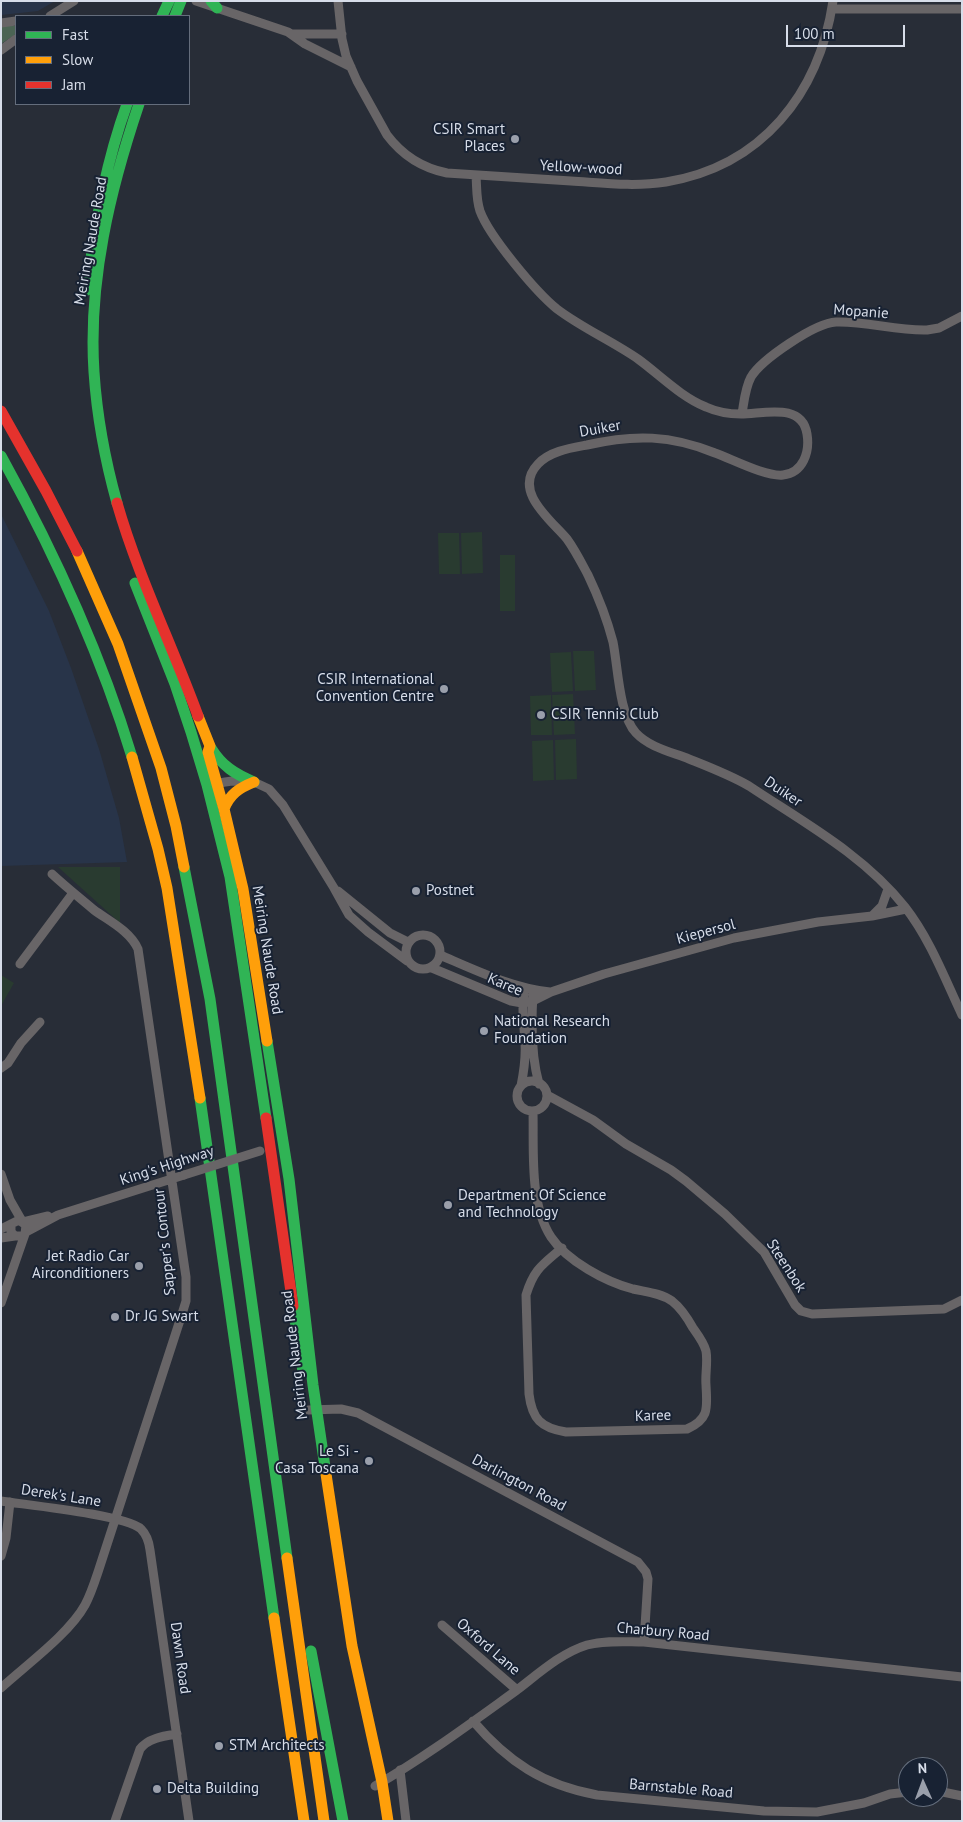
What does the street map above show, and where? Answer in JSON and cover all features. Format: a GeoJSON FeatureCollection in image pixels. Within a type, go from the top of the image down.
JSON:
{"type":"FeatureCollection","features":[{"type":"Feature","properties":{"kind":"main road"},"geometry":{"type":"LineString","coordinates":[[158,1],[162,15]]}},
{"type":"Feature","properties":{"kind":"main road"},"geometry":{"type":"LineString","coordinates":[[162,15],[169,1]]}},
{"type":"Feature","properties":{"kind":"main road"},"geometry":{"type":"LineString","coordinates":[[175,15],[181,1]]}},
{"type":"Feature","properties":{"kind":"main road","name":"Meiring Naude Road"},"geometry":{"type":"LineString","coordinates":[[127,105],[116,131],[104,177],[91,252],[85,333],[90,412],[98,461],[117,533],[212,784],[224,809],[243,889],[284,1145],[312,1410],[340,1624],[388,1821]]}},
{"type":"Feature","properties":{"kind":"main road","name":"Meiring Naude Road"},"geometry":{"type":"LineString","coordinates":[[139,105],[116,180],[96,282],[93,334],[96,396],[105,454],[126,535],[185,679],[210,746],[208,752],[212,784],[230,877],[265,1150],[312,1410]]}},
{"type":"Feature","properties":{"kind":"main road"},"geometry":{"type":"LineString","coordinates":[[1,411],[46,491],[86,569],[118,644],[161,768],[188,879],[210,998],[324,1821]]}},
{"type":"Feature","properties":{"kind":"main road"},"geometry":{"type":"LineString","coordinates":[[1,456],[40,527],[92,642],[135,764],[158,851],[170,908],[213,1186],[304,1821]]}},
{"type":"Feature","properties":{"kind":"main road"},"geometry":{"type":"LineString","coordinates":[[210,746],[217,759],[227,769],[254,782]]}},
{"type":"Feature","properties":{"kind":"main road"},"geometry":{"type":"LineString","coordinates":[[224,809],[226,802],[233,792],[254,782]]}},
{"type":"Feature","properties":{"kind":"main road"},"geometry":{"type":"LineString","coordinates":[[275,1460],[343,1821]]}},
{"type":"Feature","properties":{"kind":"main road"},"geometry":{"type":"LineString","coordinates":[[294,1756],[300,1821]]}},
{"type":"Feature","properties":{"kind":"main road","name":"Meiring Naude Road"},"geometry":{"type":"LineString","coordinates":[[379,1784],[379,1821]]}},
{"type":"Feature","properties":{"kind":"street"},"geometry":{"type":"LineString","coordinates":[[52,15],[74,1]]}},
{"type":"Feature","properties":{"kind":"street"},"geometry":{"type":"LineString","coordinates":[[196,1],[214,4],[294,34],[342,34]]}},
{"type":"Feature","properties":{"kind":"street","name":"Yellow-wood"},"geometry":{"type":"LineString","coordinates":[[338,1],[344,48],[350,67],[387,135],[412,159],[430,169],[446,173],[639,184],[685,178],[722,164],[739,155],[768,133],[792,106],[807,84],[826,38],[832,5]]}},
{"type":"Feature","properties":{"kind":"street"},"geometry":{"type":"LineString","coordinates":[[832,5],[962,9]]}},
{"type":"Feature","properties":{"kind":"street"},"geometry":{"type":"LineString","coordinates":[[1,23],[15,21]]}},
{"type":"Feature","properties":{"kind":"street"},"geometry":{"type":"LineString","coordinates":[[294,34],[305,44],[334,57],[350,67]]}},
{"type":"Feature","properties":{"kind":"street"},"geometry":{"type":"LineString","coordinates":[[1,50],[15,40]]}},
{"type":"Feature","properties":{"kind":"street","name":"Duiker"},"geometry":{"type":"LineString","coordinates":[[476,176],[478,202],[486,224],[524,276],[555,308],[629,353],[692,400],[718,411],[742,414],[784,412],[799,419],[805,427],[808,444],[806,455],[799,468],[788,474],[775,475],[682,442],[648,437],[625,438],[568,449],[550,455],[539,462],[533,471],[530,480],[531,493],[543,514],[570,543],[594,587],[612,640],[626,717],[634,731],[648,743],[729,775],[749,786],[859,860],[888,888],[906,909]]}},
{"type":"Feature","properties":{"kind":"street","name":"Mopanie"},"geometry":{"type":"LineString","coordinates":[[742,414],[747,386],[754,374],[763,364],[816,327],[828,323],[844,322],[927,330],[939,328],[962,316]]}},
{"type":"Feature","properties":{"kind":"street"},"geometry":{"type":"LineString","coordinates":[[212,784],[240,781],[254,782],[269,789],[278,798],[349,915],[368,932],[407,960],[411,966],[424,970],[432,968],[440,955],[438,944],[430,936],[414,937],[408,942],[405,951],[407,960]]}},
{"type":"Feature","properties":{"kind":"street","name":"Sapper's Contour"},"geometry":{"type":"LineString","coordinates":[[1,1688],[52,1643],[80,1613],[91,1592],[186,1301],[186,1277],[138,949],[125,933],[52,874]]}},
{"type":"Feature","properties":{"kind":"street"},"geometry":{"type":"LineString","coordinates":[[334,888],[390,933],[408,942]]}},
{"type":"Feature","properties":{"kind":"street"},"geometry":{"type":"LineString","coordinates":[[872,916],[882,906],[888,888]]}},
{"type":"Feature","properties":{"kind":"street"},"geometry":{"type":"LineString","coordinates":[[20,964],[74,893]]}},
{"type":"Feature","properties":{"kind":"street"},"geometry":{"type":"LineString","coordinates":[[906,909],[933,952],[962,1015]]}},
{"type":"Feature","properties":{"kind":"street","name":"Kiepersol"},"geometry":{"type":"LineString","coordinates":[[522,1004],[604,974],[734,938],[818,922],[872,916],[906,909]]}},
{"type":"Feature","properties":{"kind":"street"},"geometry":{"type":"LineString","coordinates":[[368,932],[375,922]]}},
{"type":"Feature","properties":{"kind":"street","name":"Karee"},"geometry":{"type":"LineString","coordinates":[[440,955],[474,970],[529,989],[551,992]]}},
{"type":"Feature","properties":{"kind":"street","name":"Karee"},"geometry":{"type":"LineString","coordinates":[[432,968],[511,1002],[522,1004],[525,1060],[521,1086]]}},
{"type":"Feature","properties":{"kind":"street"},"geometry":{"type":"LineString","coordinates":[[522,1004],[529,989]]}},
{"type":"Feature","properties":{"kind":"street","name":"Karee"},"geometry":{"type":"LineString","coordinates":[[529,989],[533,1001],[532,1041],[534,1066],[540,1084]]}},
{"type":"Feature","properties":{"kind":"street"},"geometry":{"type":"LineString","coordinates":[[1,1068],[8,1063],[21,1043],[40,1022]]}},
{"type":"Feature","properties":{"kind":"street"},"geometry":{"type":"LineString","coordinates":[[530,1082],[540,1084],[547,1095],[567,1106],[544,1106],[533,1111],[526,1110],[519,1104],[518,1093],[521,1086],[530,1082]]}},
{"type":"Feature","properties":{"kind":"street"},"geometry":{"type":"LineString","coordinates":[[544,1106],[547,1095]]}},
{"type":"Feature","properties":{"kind":"street","name":"Steenbok"},"geometry":{"type":"LineString","coordinates":[[567,1106],[593,1120],[626,1144],[671,1170],[724,1214],[764,1252],[795,1305],[801,1311],[812,1314],[944,1309],[962,1300]]}},
{"type":"Feature","properties":{"kind":"street","name":"Karee"},"geometry":{"type":"LineString","coordinates":[[533,1111],[535,1184],[539,1206],[551,1238],[562,1248],[576,1262],[594,1274],[630,1288],[654,1293],[672,1301],[688,1319],[703,1344],[706,1351],[706,1411],[703,1418],[696,1425],[687,1429],[566,1432],[551,1430],[540,1422],[530,1406],[526,1295],[531,1280],[538,1268],[562,1248]]}},
{"type":"Feature","properties":{"kind":"street","name":"King's Highway"},"geometry":{"type":"LineString","coordinates":[[23,1222],[58,1215],[172,1178],[284,1145]]}},
{"type":"Feature","properties":{"kind":"street"},"geometry":{"type":"LineString","coordinates":[[1,1174],[10,1200],[27,1228],[1,1303]]}},
{"type":"Feature","properties":{"kind":"street"},"geometry":{"type":"LineString","coordinates":[[10,1200],[11,1232],[15,1236],[16,1259]]}},
{"type":"Feature","properties":{"kind":"street","name":"King's Highway"},"geometry":{"type":"LineString","coordinates":[[25,1233],[58,1215]]}},
{"type":"Feature","properties":{"kind":"street"},"geometry":{"type":"LineString","coordinates":[[1,1229],[17,1221],[23,1222]]}},
{"type":"Feature","properties":{"kind":"street"},"geometry":{"type":"LineString","coordinates":[[1,1238],[22,1236],[25,1233]]}},
{"type":"Feature","properties":{"kind":"street","name":"Darlington Road"},"geometry":{"type":"LineString","coordinates":[[312,1410],[341,1409],[358,1413],[638,1562],[646,1572],[648,1579],[644,1642]]}},
{"type":"Feature","properties":{"kind":"street"},"geometry":{"type":"LineString","coordinates":[[1,1556],[6,1538],[6,1501]]}},
{"type":"Feature","properties":{"kind":"street","name":"Derek's Lane"},"geometry":{"type":"LineString","coordinates":[[6,1501],[116,1518]]}},
{"type":"Feature","properties":{"kind":"street","name":"Dawn Road"},"geometry":{"type":"LineString","coordinates":[[116,1518],[136,1526],[144,1533],[148,1541],[189,1821]]}},
{"type":"Feature","properties":{"kind":"street","name":"Oxford Lane"},"geometry":{"type":"LineString","coordinates":[[442,1626],[517,1690]]}},
{"type":"Feature","properties":{"kind":"street","name":"Charbury Road"},"geometry":{"type":"LineString","coordinates":[[379,1784],[473,1721],[555,1662],[578,1648],[609,1641],[644,1642],[962,1677]]}},
{"type":"Feature","properties":{"kind":"street","name":"Barnstable Road"},"geometry":{"type":"LineString","coordinates":[[473,1721],[485,1735],[525,1769],[574,1791],[597,1795],[764,1811],[817,1812],[864,1803],[898,1793]]}},
{"type":"Feature","properties":{"kind":"street"},"geometry":{"type":"LineString","coordinates":[[115,1821],[140,1749],[153,1739],[177,1734]]}},
{"type":"Feature","properties":{"kind":"street"},"geometry":{"type":"LineString","coordinates":[[400,1770],[406,1821]]}},
{"type":"Feature","properties":{"kind":"street"},"geometry":{"type":"LineString","coordinates":[[948,1793],[962,1796]]}},
{"type":"Feature","properties":{"kind":"shaded area"},"geometry":{"type":"Polygon","coordinates":[[[1,1],[55,1],[38,11],[1,15],[1,1]]]}},
{"type":"Feature","properties":{"kind":"shaded area"},"geometry":{"type":"Polygon","coordinates":[[[1,514],[49,611],[71,668],[99,749],[119,818],[127,862],[1,866],[1,514]]]}},
{"type":"Feature","properties":{"kind":"green space"},"geometry":{"type":"Polygon","coordinates":[[[1,26],[15,26],[15,35],[1,44],[1,26]]]}},
{"type":"Feature","properties":{"kind":"green space"},"geometry":{"type":"Polygon","coordinates":[[[482,532],[483,573],[462,574],[461,533],[482,532]]]}},
{"type":"Feature","properties":{"kind":"green space"},"geometry":{"type":"Polygon","coordinates":[[[438,533],[459,533],[460,574],[439,574],[438,533]]]}},
{"type":"Feature","properties":{"kind":"green space"},"geometry":{"type":"Polygon","coordinates":[[[500,555],[515,555],[515,611],[500,611],[500,555]]]}},
{"type":"Feature","properties":{"kind":"green space","name":"CSIR Tennis Club"},"geometry":{"type":"Polygon","coordinates":[[[573,651],[594,651],[596,690],[575,691],[573,651]]]}},
{"type":"Feature","properties":{"kind":"green space","name":"CSIR Tennis Club"},"geometry":{"type":"Polygon","coordinates":[[[571,652],[573,691],[552,692],[550,653],[571,652]]]}},
{"type":"Feature","properties":{"kind":"green space","name":"CSIR Tennis Club"},"geometry":{"type":"Polygon","coordinates":[[[573,694],[575,734],[554,735],[552,695],[573,694]]]}},
{"type":"Feature","properties":{"kind":"green space","name":"CSIR Tennis Club"},"geometry":{"type":"Polygon","coordinates":[[[551,695],[552,735],[531,735],[530,696],[551,695]]]}},
{"type":"Feature","properties":{"kind":"green space","name":"CSIR Tennis Club"},"geometry":{"type":"Polygon","coordinates":[[[576,739],[577,779],[556,780],[555,740],[576,739]]]}},
{"type":"Feature","properties":{"kind":"green space","name":"CSIR Tennis Club"},"geometry":{"type":"Polygon","coordinates":[[[553,740],[554,780],[533,781],[532,741],[553,740]]]}},
{"type":"Feature","properties":{"kind":"green space"},"geometry":{"type":"Polygon","coordinates":[[[58,867],[120,867],[120,923],[58,867]]]}},
{"type":"Feature","properties":{"kind":"green space"},"geometry":{"type":"Polygon","coordinates":[[[1,975],[14,983],[1,1006],[1,975]]]}},
{"type":"Feature","properties":{"kind":"traffic: fast"},"geometry":{"type":"LineString","coordinates":[[162,15],[169,1]]}},
{"type":"Feature","properties":{"kind":"traffic: fast"},"geometry":{"type":"LineString","coordinates":[[175,15],[181,1]]}},
{"type":"Feature","properties":{"kind":"traffic: fast"},"geometry":{"type":"LineString","coordinates":[[211,1],[217,8]]}},
{"type":"Feature","properties":{"kind":"traffic: fast"},"geometry":{"type":"LineString","coordinates":[[87,290],[101,196],[112,150],[127,105]]}},
{"type":"Feature","properties":{"kind":"traffic: fast"},"geometry":{"type":"LineString","coordinates":[[117,503],[105,455],[97,405],[94,372],[94,304],[103,236],[110,203],[128,136],[139,105]]}},
{"type":"Feature","properties":{"kind":"traffic: fast"},"geometry":{"type":"LineString","coordinates":[[1,456],[21,492],[74,603],[105,679],[132,757]]}},
{"type":"Feature","properties":{"kind":"traffic: fast"},"geometry":{"type":"LineString","coordinates":[[135,583],[175,684],[191,732],[207,785],[230,877],[266,1118]]}},
{"type":"Feature","properties":{"kind":"traffic: fast"},"geometry":{"type":"LineString","coordinates":[[211,748],[230,769],[254,782]]}},
{"type":"Feature","properties":{"kind":"traffic: fast"},"geometry":{"type":"LineString","coordinates":[[184,867],[210,999],[287,1558]]}},
{"type":"Feature","properties":{"kind":"traffic: fast"},"geometry":{"type":"LineString","coordinates":[[267,1041],[289,1179],[313,1385],[326,1474]]}},
{"type":"Feature","properties":{"kind":"traffic: fast"},"geometry":{"type":"LineString","coordinates":[[200,1098],[274,1618]]}},
{"type":"Feature","properties":{"kind":"traffic: fast"},"geometry":{"type":"LineString","coordinates":[[293,1306],[303,1372]]}},
{"type":"Feature","properties":{"kind":"traffic: fast"},"geometry":{"type":"LineString","coordinates":[[311,1651],[343,1821]]}},
{"type":"Feature","properties":{"kind":"traffic: slow"},"geometry":{"type":"LineString","coordinates":[[77,551],[118,644],[161,768],[184,867]]}},
{"type":"Feature","properties":{"kind":"traffic: slow"},"geometry":{"type":"LineString","coordinates":[[198,716],[210,746],[208,752],[243,889],[267,1041]]}},
{"type":"Feature","properties":{"kind":"traffic: slow"},"geometry":{"type":"LineString","coordinates":[[132,757],[167,888],[200,1098]]}},
{"type":"Feature","properties":{"kind":"traffic: slow"},"geometry":{"type":"LineString","coordinates":[[224,809],[229,799],[236,792],[254,782]]}},
{"type":"Feature","properties":{"kind":"traffic: slow"},"geometry":{"type":"LineString","coordinates":[[326,1474],[352,1646],[382,1782],[388,1821]]}},
{"type":"Feature","properties":{"kind":"traffic: slow"},"geometry":{"type":"LineString","coordinates":[[287,1558],[324,1821]]}},
{"type":"Feature","properties":{"kind":"traffic: slow"},"geometry":{"type":"LineString","coordinates":[[274,1618],[304,1821]]}},
{"type":"Feature","properties":{"kind":"traffic: jam"},"geometry":{"type":"LineString","coordinates":[[1,411],[77,551]]}},
{"type":"Feature","properties":{"kind":"traffic: jam"},"geometry":{"type":"LineString","coordinates":[[117,503],[145,584],[198,716]]}},
{"type":"Feature","properties":{"kind":"traffic: jam"},"geometry":{"type":"LineString","coordinates":[[266,1118],[293,1306]]}},
{"type":"Feature","properties":{"kind":"place","name":"CSIR Smart Places"},"geometry":{"type":"Point","coordinates":[515,139]}},
{"type":"Feature","properties":{"kind":"place","name":"CSIR International Convention Centre"},"geometry":{"type":"Point","coordinates":[444,689]}},
{"type":"Feature","properties":{"kind":"place","name":"CSIR Tennis Club"},"geometry":{"type":"Point","coordinates":[541,715]}},
{"type":"Feature","properties":{"kind":"place","name":"Postnet"},"geometry":{"type":"Point","coordinates":[416,891]}},
{"type":"Feature","properties":{"kind":"place","name":"National Research Foundation"},"geometry":{"type":"Point","coordinates":[484,1031]}},
{"type":"Feature","properties":{"kind":"place","name":"Department Of Science and Technology"},"geometry":{"type":"Point","coordinates":[448,1205]}},
{"type":"Feature","properties":{"kind":"place","name":"Jet Radio Car Airconditioners"},"geometry":{"type":"Point","coordinates":[139,1266]}},
{"type":"Feature","properties":{"kind":"place","name":"Dr JG Swart"},"geometry":{"type":"Point","coordinates":[115,1317]}},
{"type":"Feature","properties":{"kind":"place","name":"Le Si - Casa Toscana"},"geometry":{"type":"Point","coordinates":[369,1461]}},
{"type":"Feature","properties":{"kind":"place","name":"STM Architects"},"geometry":{"type":"Point","coordinates":[219,1746]}},
{"type":"Feature","properties":{"kind":"place","name":"Delta Building"},"geometry":{"type":"Point","coordinates":[157,1789]}}]}
